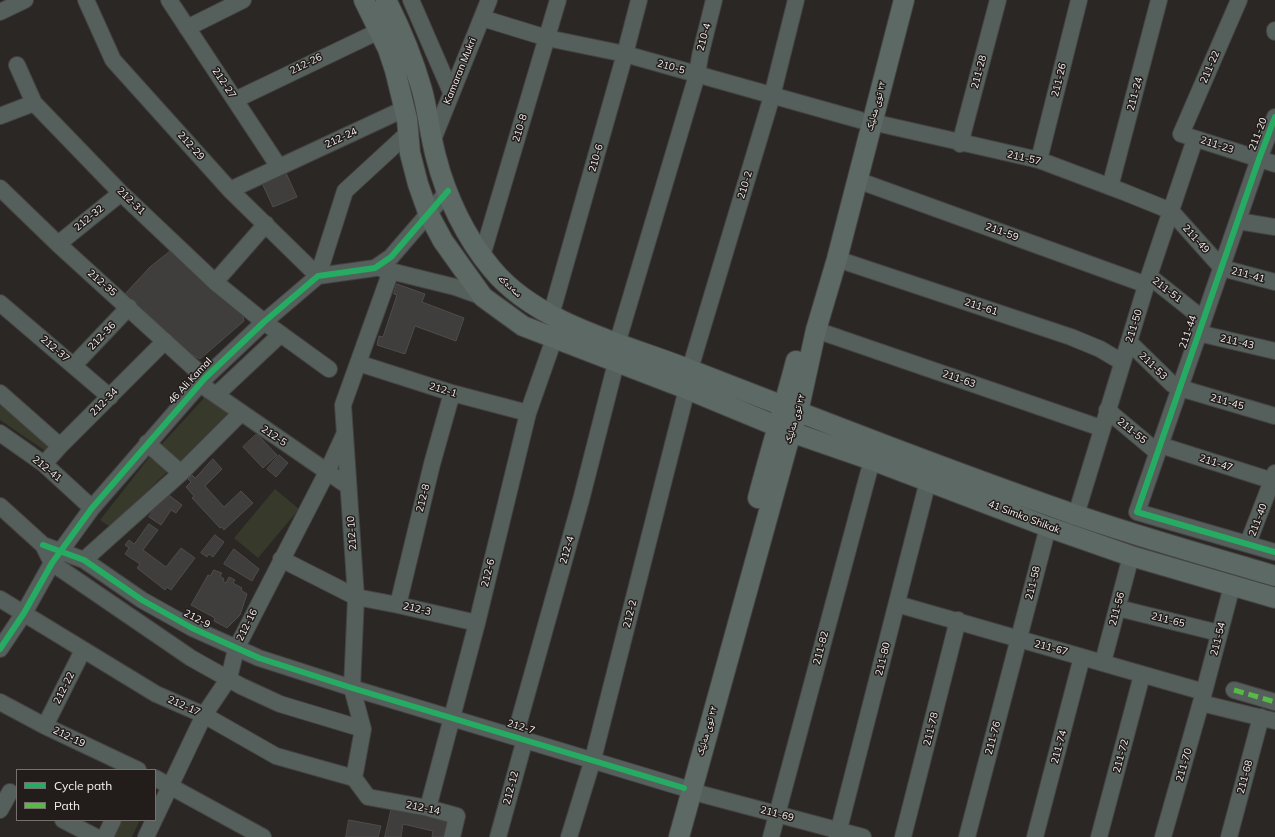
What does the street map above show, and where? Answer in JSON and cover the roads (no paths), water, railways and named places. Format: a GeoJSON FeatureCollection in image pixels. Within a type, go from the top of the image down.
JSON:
{"type":"FeatureCollection","features":[{"type":"Feature","properties":{"kind":"main road"},"geometry":{"type":"LineString","coordinates":[[364,0],[395,70],[404,109],[410,153],[418,184],[429,215],[443,241],[483,297],[523,326],[554,339],[617,353]]}},
{"type":"Feature","properties":{"kind":"main road","name":"سەدەکە"},"geometry":{"type":"LineString","coordinates":[[386,0],[414,63],[423,94],[436,160],[448,192],[469,238],[482,256],[513,292],[617,353],[690,369],[791,409]]}},
{"type":"Feature","properties":{"kind":"main road","name":"٢٢ توی مەلیک"},"geometry":{"type":"LineString","coordinates":[[791,409],[866,121],[892,0]]}},
{"type":"Feature","properties":{"kind":"main road","name":"٢٢ توی مەلیک"},"geometry":{"type":"LineString","coordinates":[[671,837],[687,789],[784,429],[837,260],[857,180],[866,121],[904,0]]}},
{"type":"Feature","properties":{"kind":"main road","name":"41 Simko Shikak"},"geometry":{"type":"LineString","coordinates":[[617,353],[687,389],[784,429],[872,460],[1048,527],[1131,556],[1275,598]]}},
{"type":"Feature","properties":{"kind":"main road","name":"41 Simko Shikak"},"geometry":{"type":"LineString","coordinates":[[791,409],[1076,515],[1275,576]]}},
{"type":"Feature","properties":{"kind":"main road"},"geometry":{"type":"LineString","coordinates":[[1187,573],[1195,552]]}},
{"type":"Feature","properties":{"kind":"main road","name":"٢٢ توی مەلیک"},"geometry":{"type":"LineString","coordinates":[[679,837],[687,789]]}},
{"type":"Feature","properties":{"kind":"street"},"geometry":{"type":"LineString","coordinates":[[0,12],[25,0]]}},
{"type":"Feature","properties":{"kind":"street","name":"212-29"},"geometry":{"type":"LineString","coordinates":[[86,0],[113,60],[230,190],[318,276]]}},
{"type":"Feature","properties":{"kind":"street","name":"212-27"},"geometry":{"type":"LineString","coordinates":[[169,0],[279,167]]}},
{"type":"Feature","properties":{"kind":"street"},"geometry":{"type":"LineString","coordinates":[[187,28],[243,0]]}},
{"type":"Feature","properties":{"kind":"street"},"geometry":{"type":"LineString","coordinates":[[412,0],[451,92]]}},
{"type":"Feature","properties":{"kind":"street","name":"Kamaran Mukri"},"geometry":{"type":"LineString","coordinates":[[432,142],[489,0]]}},
{"type":"Feature","properties":{"kind":"street","name":"210-8"},"geometry":{"type":"LineString","coordinates":[[482,256],[558,0]]}},
{"type":"Feature","properties":{"kind":"street","name":"210-6"},"geometry":{"type":"LineString","coordinates":[[551,315],[639,0]]}},
{"type":"Feature","properties":{"kind":"street","name":"210-4"},"geometry":{"type":"LineString","coordinates":[[617,353],[697,75],[700,56],[714,0]]}},
{"type":"Feature","properties":{"kind":"street","name":"210-2"},"geometry":{"type":"LineString","coordinates":[[690,369],[772,96],[796,0]]}},
{"type":"Feature","properties":{"kind":"street","name":"211-28"},"geometry":{"type":"LineString","coordinates":[[960,144],[998,0]]}},
{"type":"Feature","properties":{"kind":"street","name":"211-26"},"geometry":{"type":"LineString","coordinates":[[1038,160],[1079,0]]}},
{"type":"Feature","properties":{"kind":"street","name":"211-24"},"geometry":{"type":"LineString","coordinates":[[1110,187],[1159,0]]}},
{"type":"Feature","properties":{"kind":"street","name":"211-22"},"geometry":{"type":"LineString","coordinates":[[1188,136],[1239,0]]}},
{"type":"Feature","properties":{"kind":"street","name":"210-5"},"geometry":{"type":"LineString","coordinates":[[482,18],[547,38],[625,54],[866,121]]}},
{"type":"Feature","properties":{"kind":"street","name":"212-26"},"geometry":{"type":"LineString","coordinates":[[235,100],[378,31]]}},
{"type":"Feature","properties":{"kind":"street","name":"212-31"},"geometry":{"type":"LineString","coordinates":[[17,65],[34,103],[121,193],[215,282],[264,322],[329,369]]}},
{"type":"Feature","properties":{"kind":"street"},"geometry":{"type":"LineString","coordinates":[[0,116],[34,103]]}},
{"type":"Feature","properties":{"kind":"street","name":"212-24"},"geometry":{"type":"LineString","coordinates":[[230,190],[404,109]]}},
{"type":"Feature","properties":{"kind":"street","name":"211-20"},"geometry":{"type":"LineString","coordinates":[[1259,159],[1275,117]]}},
{"type":"Feature","properties":{"kind":"street","name":"211-57"},"geometry":{"type":"LineString","coordinates":[[866,121],[960,144],[1038,160],[1171,211]]}},
{"type":"Feature","properties":{"kind":"street"},"geometry":{"type":"LineString","coordinates":[[408,133],[345,190],[318,276],[374,268],[455,287],[483,297]]}},
{"type":"Feature","properties":{"kind":"street","name":"211-23"},"geometry":{"type":"LineString","coordinates":[[1188,136],[1275,164]]}},
{"type":"Feature","properties":{"kind":"street","name":"211-50"},"geometry":{"type":"LineString","coordinates":[[1076,515],[1101,428],[1171,211],[1188,136]]}},
{"type":"Feature","properties":{"kind":"street","name":"211-44"},"geometry":{"type":"LineString","coordinates":[[1248,543],[1137,512],[1259,159]]}},
{"type":"Feature","properties":{"kind":"street","name":"211-59"},"geometry":{"type":"LineString","coordinates":[[857,180],[1148,281]]}},
{"type":"Feature","properties":{"kind":"street","name":"212-35"},"geometry":{"type":"LineString","coordinates":[[0,188],[58,244],[130,307],[203,381]]}},
{"type":"Feature","properties":{"kind":"street"},"geometry":{"type":"LineString","coordinates":[[374,268],[390,257],[448,192]]}},
{"type":"Feature","properties":{"kind":"street","name":"212-32"},"geometry":{"type":"LineString","coordinates":[[58,244],[121,193]]}},
{"type":"Feature","properties":{"kind":"street","name":"211-49"},"geometry":{"type":"LineString","coordinates":[[1171,211],[1222,268]]}},
{"type":"Feature","properties":{"kind":"street"},"geometry":{"type":"LineString","coordinates":[[1238,221],[1275,227]]}},
{"type":"Feature","properties":{"kind":"street"},"geometry":{"type":"LineString","coordinates":[[215,282],[266,224]]}},
{"type":"Feature","properties":{"kind":"street","name":"211-61"},"geometry":{"type":"LineString","coordinates":[[837,260],[1071,337],[1100,349],[1122,362]]}},
{"type":"Feature","properties":{"kind":"street","name":"211-41"},"geometry":{"type":"LineString","coordinates":[[1222,268],[1275,282]]}},
{"type":"Feature","properties":{"kind":"street","name":"212-10"},"geometry":{"type":"LineString","coordinates":[[354,778],[363,729],[352,688],[356,598],[343,405],[392,271]]}},
{"type":"Feature","properties":{"kind":"street","name":"46 Ali Kamal"},"geometry":{"type":"LineString","coordinates":[[0,649],[24,613],[56,557],[92,508],[147,443],[203,381],[264,322],[318,276]]}},
{"type":"Feature","properties":{"kind":"street","name":"211-51"},"geometry":{"type":"LineString","coordinates":[[1148,281],[1201,326]]}},
{"type":"Feature","properties":{"kind":"street","name":"212-37"},"geometry":{"type":"LineString","coordinates":[[0,303],[110,397]]}},
{"type":"Feature","properties":{"kind":"street","name":"212-36"},"geometry":{"type":"LineString","coordinates":[[74,365],[130,307]]}},
{"type":"Feature","properties":{"kind":"street","name":"211-43"},"geometry":{"type":"LineString","coordinates":[[1201,326],[1275,351]]}},
{"type":"Feature","properties":{"kind":"street","name":"211-63"},"geometry":{"type":"LineString","coordinates":[[816,330],[1101,428]]}},
{"type":"Feature","properties":{"kind":"street"},"geometry":{"type":"LineString","coordinates":[[216,395],[281,334]]}},
{"type":"Feature","properties":{"kind":"street","name":"212-6"},"geometry":{"type":"LineString","coordinates":[[428,808],[453,717],[528,413],[554,339]]}},
{"type":"Feature","properties":{"kind":"street","name":"212-34"},"geometry":{"type":"LineString","coordinates":[[44,464],[60,446],[165,341]]}},
{"type":"Feature","properties":{"kind":"street","name":"211-53"},"geometry":{"type":"LineString","coordinates":[[1129,342],[1172,384],[1180,388]]}},
{"type":"Feature","properties":{"kind":"street","name":"212-4"},"geometry":{"type":"LineString","coordinates":[[520,737],[617,353]]}},
{"type":"Feature","properties":{"kind":"street","name":"212-1"},"geometry":{"type":"LineString","coordinates":[[358,363],[452,393],[528,413]]}},
{"type":"Feature","properties":{"kind":"street","name":"212-5"},"geometry":{"type":"LineString","coordinates":[[203,381],[216,395],[348,486]]}},
{"type":"Feature","properties":{"kind":"street","name":"211-45"},"geometry":{"type":"LineString","coordinates":[[1180,388],[1275,416]]}},
{"type":"Feature","properties":{"kind":"street","name":"212-2"},"geometry":{"type":"LineString","coordinates":[[569,837],[593,759],[687,389]]}},
{"type":"Feature","properties":{"kind":"street","name":"212-8"},"geometry":{"type":"LineString","coordinates":[[398,605],[432,464],[452,393]]}},
{"type":"Feature","properties":{"kind":"street"},"geometry":{"type":"LineString","coordinates":[[0,394],[60,446]]}},
{"type":"Feature","properties":{"kind":"street","name":"211-55"},"geometry":{"type":"LineString","coordinates":[[1107,410],[1159,449]]}},
{"type":"Feature","properties":{"kind":"street"},"geometry":{"type":"LineString","coordinates":[[84,560],[181,473],[241,413]]}},
{"type":"Feature","properties":{"kind":"street","name":"212-41"},"geometry":{"type":"LineString","coordinates":[[0,433],[44,464],[92,508]]}},
{"type":"Feature","properties":{"kind":"street","name":"212-16"},"geometry":{"type":"LineString","coordinates":[[156,815],[172,786],[204,715],[228,678],[236,649],[345,434]]}},
{"type":"Feature","properties":{"kind":"street"},"geometry":{"type":"LineString","coordinates":[[147,443],[181,473]]}},
{"type":"Feature","properties":{"kind":"street","name":"211-47"},"geometry":{"type":"LineString","coordinates":[[1159,449],[1274,477]]}},
{"type":"Feature","properties":{"kind":"street","name":"211-82"},"geometry":{"type":"LineString","coordinates":[[771,837],[872,460]]}},
{"type":"Feature","properties":{"kind":"street","name":"211-40"},"geometry":{"type":"LineString","coordinates":[[1248,543],[1274,477]]}},
{"type":"Feature","properties":{"kind":"street","name":"211-80"},"geometry":{"type":"LineString","coordinates":[[838,834],[928,481]]}},
{"type":"Feature","properties":{"kind":"street","name":"212-9"},"geometry":{"type":"LineString","coordinates":[[2,511],[56,557],[191,658],[241,686],[280,704],[363,729]]}},
{"type":"Feature","properties":{"kind":"street","name":"211-58"},"geometry":{"type":"LineString","coordinates":[[1019,640],[1048,527]]}},
{"type":"Feature","properties":{"kind":"street"},"geometry":{"type":"LineString","coordinates":[[1248,543],[1275,552]]}},
{"type":"Feature","properties":{"kind":"street","name":"211-56"},"geometry":{"type":"LineString","coordinates":[[1103,662],[1131,556]]}},
{"type":"Feature","properties":{"kind":"street","name":"212-9"},"geometry":{"type":"LineString","coordinates":[[56,557],[84,560],[142,600],[185,625],[236,649],[352,688]]}},
{"type":"Feature","properties":{"kind":"street"},"geometry":{"type":"LineString","coordinates":[[281,559],[356,598]]}},
{"type":"Feature","properties":{"kind":"street","name":"211-54"},"geometry":{"type":"LineString","coordinates":[[1203,698],[1232,586]]}},
{"type":"Feature","properties":{"kind":"street","name":"212-3"},"geometry":{"type":"LineString","coordinates":[[356,598],[398,605],[477,622]]}},
{"type":"Feature","properties":{"kind":"street","name":"212-17"},"geometry":{"type":"LineString","coordinates":[[0,599],[156,694],[204,715],[276,756],[354,778]]}},
{"type":"Feature","properties":{"kind":"street","name":"211-67"},"geometry":{"type":"LineString","coordinates":[[897,604],[958,620],[1019,640],[1103,662],[1203,698],[1268,719]]}},
{"type":"Feature","properties":{"kind":"street","name":"211-65"},"geometry":{"type":"LineString","coordinates":[[1118,608],[1219,633]]}},
{"type":"Feature","properties":{"kind":"street","name":"211-78"},"geometry":{"type":"LineString","coordinates":[[903,837],[958,620]]}},
{"type":"Feature","properties":{"kind":"street","name":"211-76"},"geometry":{"type":"LineString","coordinates":[[967,837],[1019,640]]}},
{"type":"Feature","properties":{"kind":"street","name":"212-22"},"geometry":{"type":"LineString","coordinates":[[46,726],[83,650]]}},
{"type":"Feature","properties":{"kind":"street","name":"211-74"},"geometry":{"type":"LineString","coordinates":[[1035,837],[1082,657]]}},
{"type":"Feature","properties":{"kind":"street","name":"211-72"},"geometry":{"type":"LineString","coordinates":[[1099,837],[1142,675]]}},
{"type":"Feature","properties":{"kind":"street","name":"212-7"},"geometry":{"type":"LineString","coordinates":[[352,688],[593,759],[687,789]]}},
{"type":"Feature","properties":{"kind":"street"},"geometry":{"type":"LineString","coordinates":[[1234,690],[1275,702]]}},
{"type":"Feature","properties":{"kind":"street","name":"211-70"},"geometry":{"type":"LineString","coordinates":[[1163,837],[1203,698]]}},
{"type":"Feature","properties":{"kind":"street","name":"212-19"},"geometry":{"type":"LineString","coordinates":[[0,702],[136,769]]}},
{"type":"Feature","properties":{"kind":"street","name":"211-68"},"geometry":{"type":"LineString","coordinates":[[1230,837],[1268,719]]}},
{"type":"Feature","properties":{"kind":"street","name":"212-12"},"geometry":{"type":"LineString","coordinates":[[498,837],[520,737]]}},
{"type":"Feature","properties":{"kind":"street"},"geometry":{"type":"LineString","coordinates":[[156,778],[264,837]]}},
{"type":"Feature","properties":{"kind":"street","name":"212-14"},"geometry":{"type":"LineString","coordinates":[[354,778],[368,797],[428,808],[457,816],[452,837]]}},
{"type":"Feature","properties":{"kind":"street","name":"211-69"},"geometry":{"type":"LineString","coordinates":[[687,789],[777,814],[838,834],[863,837]]}},
{"type":"Feature","properties":{"kind":"street"},"geometry":{"type":"LineString","coordinates":[[0,810],[9,792]]}},
{"type":"Feature","properties":{"kind":"street"},"geometry":{"type":"LineString","coordinates":[[65,821],[96,837]]}},
{"type":"Feature","properties":{"kind":"street"},"geometry":{"type":"LineString","coordinates":[[105,837],[113,821]]}},
{"type":"Feature","properties":{"kind":"street","name":"212-16"},"geometry":{"type":"LineString","coordinates":[[146,837],[153,821]]}}]}
